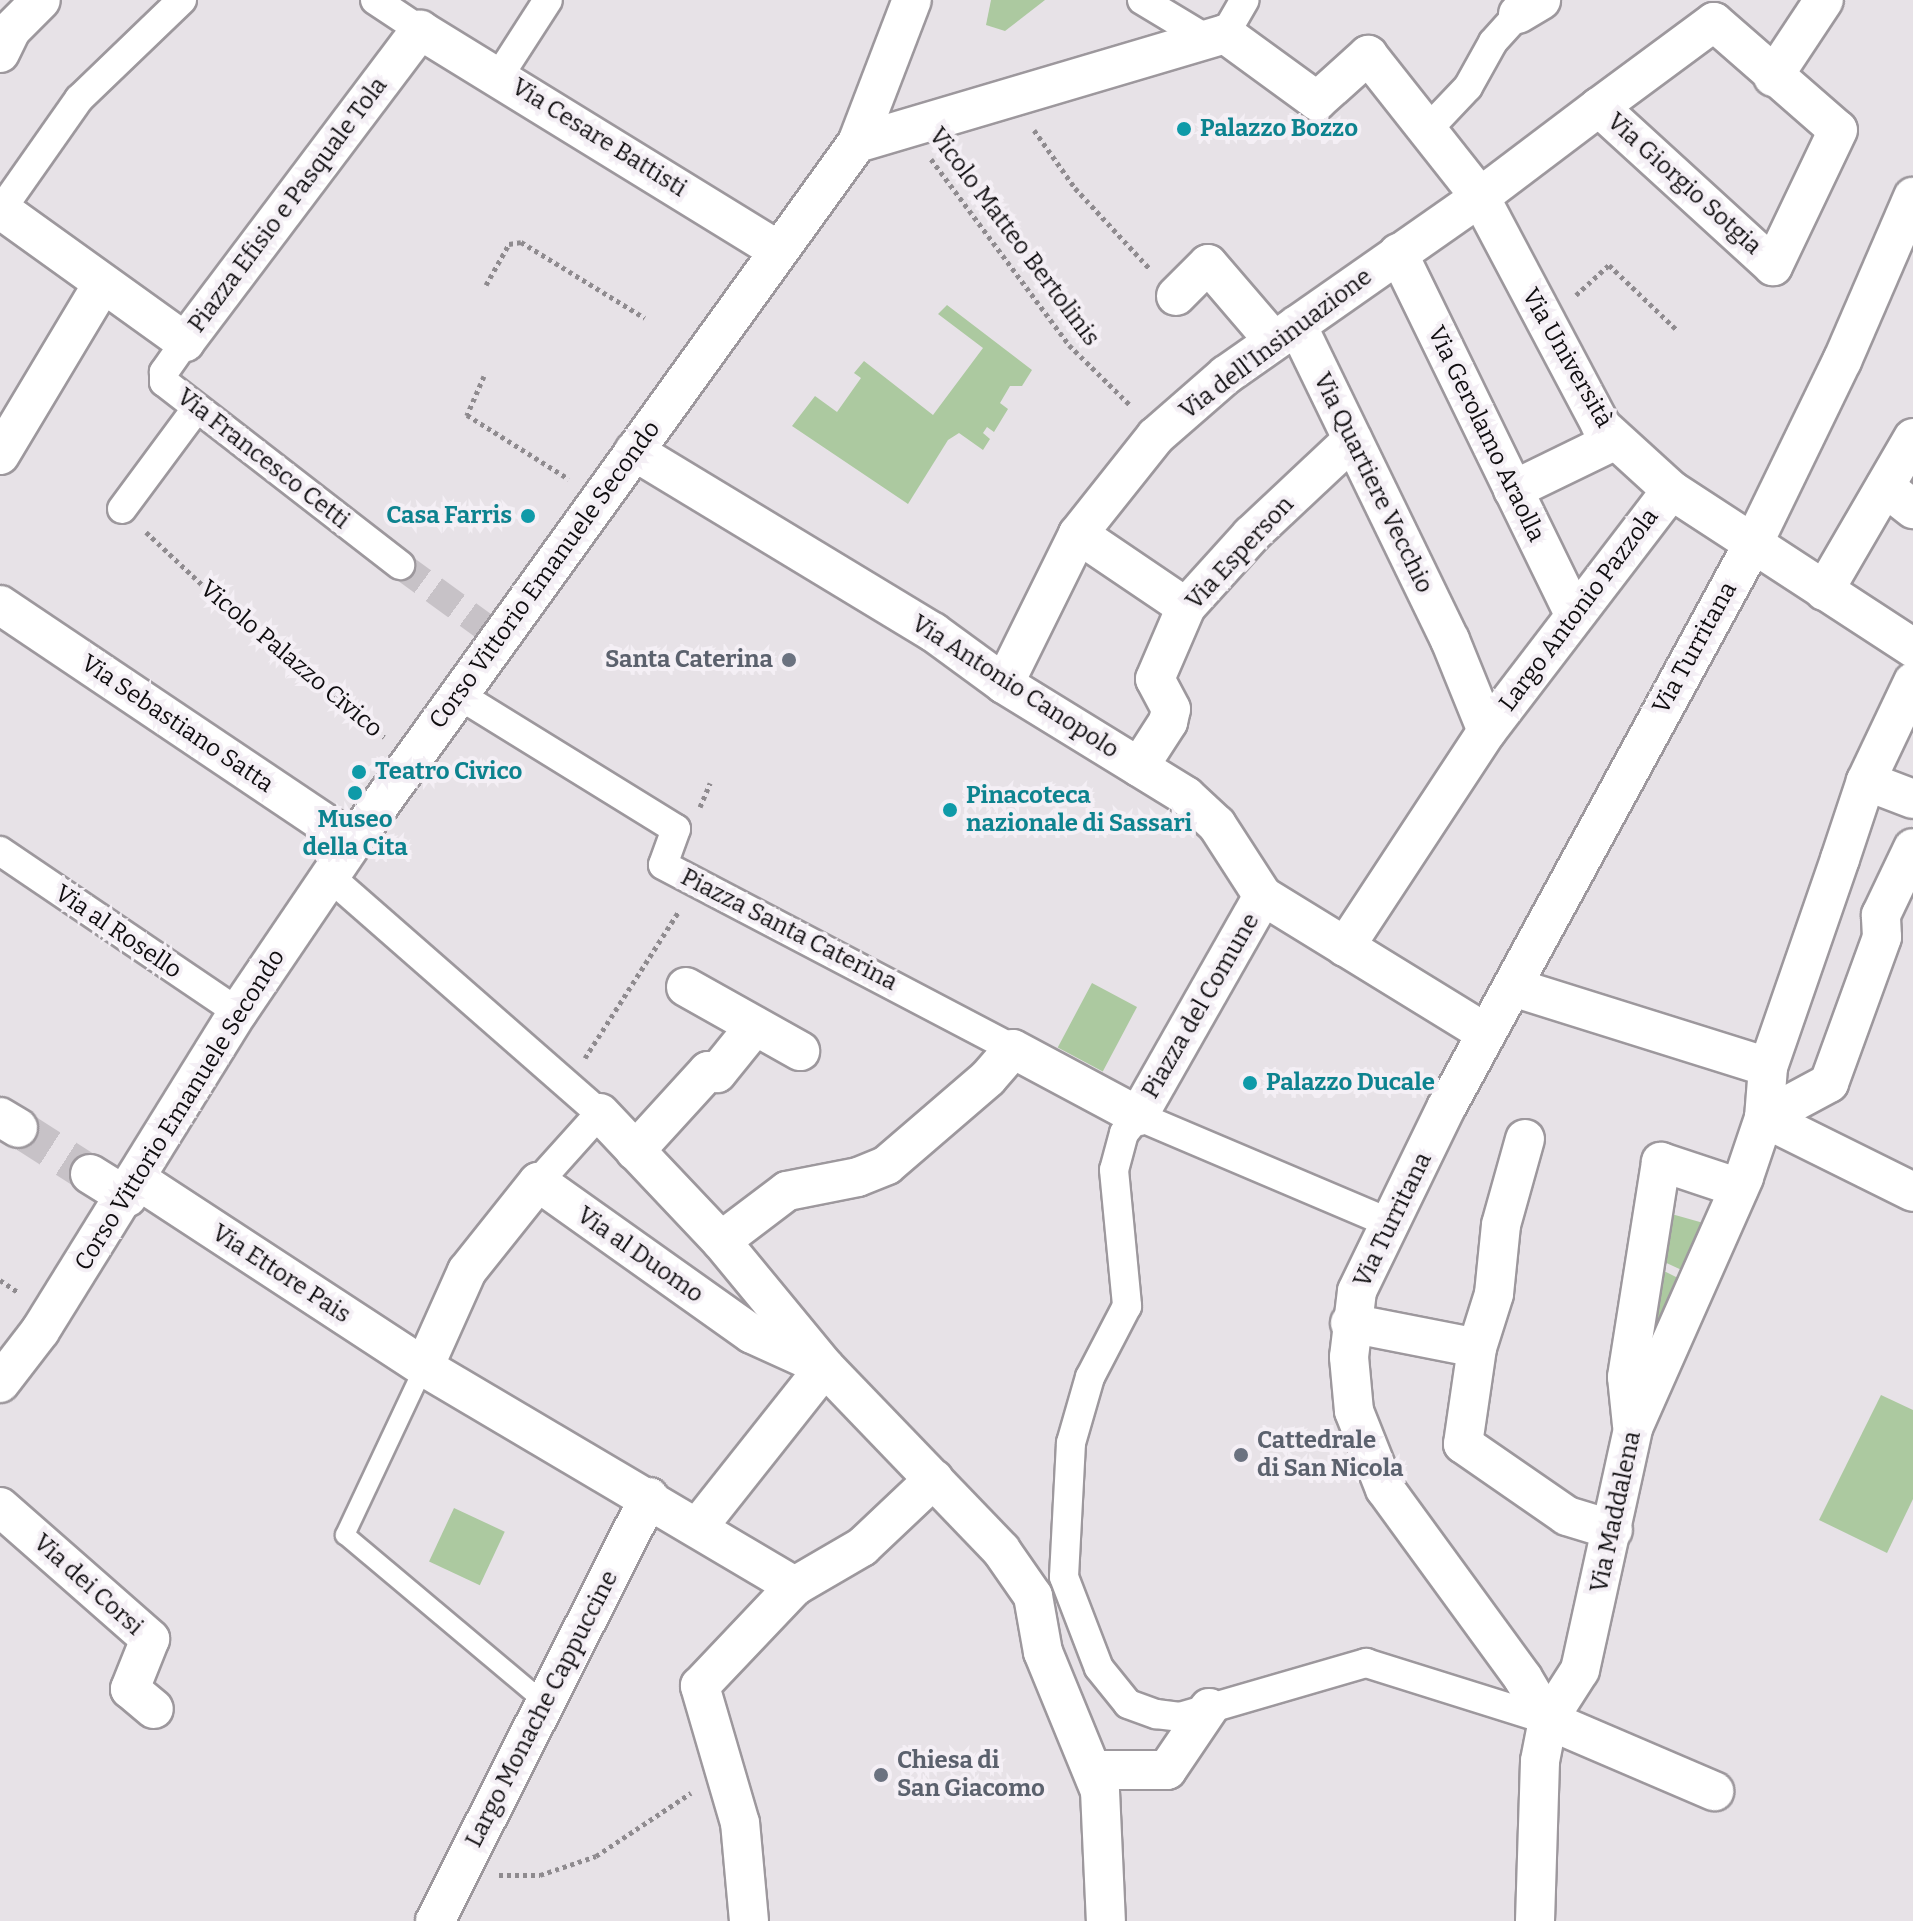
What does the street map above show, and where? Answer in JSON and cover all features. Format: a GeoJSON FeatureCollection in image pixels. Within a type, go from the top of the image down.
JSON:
{"type":"FeatureCollection","features":[{"type":"Feature","properties":{"kind":"street"},"geometry":{"type":"LineString","coordinates":[[0,53],[11,30],[41,0]]}},
{"type":"Feature","properties":{"kind":"street"},"geometry":{"type":"LineString","coordinates":[[0,455],[101,286],[0,209],[79,99],[182,0]]}},
{"type":"Feature","properties":{"kind":"street"},"geometry":{"type":"LineString","coordinates":[[375,0],[420,30]]}},
{"type":"Feature","properties":{"kind":"street"},"geometry":{"type":"LineString","coordinates":[[499,76],[548,0]]}},
{"type":"Feature","properties":{"kind":"street","name":"Corso Vittorio Emanuele Secondo"},"geometry":{"type":"LineString","coordinates":[[0,1383],[132,1189],[238,1012],[353,842],[459,695],[494,634],[600,498],[776,249],[857,143],[912,0]]}},
{"type":"Feature","properties":{"kind":"street"},"geometry":{"type":"LineString","coordinates":[[1142,0],[1216,36]]}},
{"type":"Feature","properties":{"kind":"street"},"geometry":{"type":"LineString","coordinates":[[857,143],[1216,36],[1245,0]]}},
{"type":"Feature","properties":{"kind":"street"},"geometry":{"type":"LineString","coordinates":[[1773,77],[1824,0]]}},
{"type":"Feature","properties":{"kind":"street"},"geometry":{"type":"LineString","coordinates":[[1430,127],[1468,87],[1493,42],[1529,7]]}},
{"type":"Feature","properties":{"kind":"street","name":"Via dell'Insinuazione"},"geometry":{"type":"LineString","coordinates":[[1004,684],[1078,534],[1156,436],[1285,333],[1480,197],[1714,22],[1773,77]]}},
{"type":"Feature","properties":{"kind":"street","name":"Via Cesare Battisti"},"geometry":{"type":"LineString","coordinates":[[420,30],[776,249]]}},
{"type":"Feature","properties":{"kind":"street","name":"Piazza Efisio e Pasquale Tola"},"geometry":{"type":"LineString","coordinates":[[101,286],[185,342],[420,30]]}},
{"type":"Feature","properties":{"kind":"street","name":"Via Università"},"geometry":{"type":"LineString","coordinates":[[1216,36],[1317,101],[1368,55],[1430,127],[1480,197],[1601,426],[1671,490],[1752,546],[1913,648]]}},
{"type":"Feature","properties":{"kind":"street","name":"Via Giorgio Sotgia"},"geometry":{"type":"LineString","coordinates":[[1599,107],[1773,266],[1838,130],[1773,77]]}},
{"type":"Feature","properties":{"kind":"street","name":"Via Turritana"},"geometry":{"type":"LineString","coordinates":[[1548,1720],[1523,1678],[1385,1489],[1354,1411],[1350,1323],[1357,1291],[1486,1033],[1752,546],[1842,361],[1913,197]]}},
{"type":"Feature","properties":{"kind":"street","name":"Via Gerolamo Araolla"},"geometry":{"type":"LineString","coordinates":[[1398,253],[1574,614]]}},
{"type":"Feature","properties":{"kind":"street","name":"Via Quartiere Vecchio"},"geometry":{"type":"LineString","coordinates":[[1176,296],[1208,264],[1285,333],[1352,440],[1450,640]]}},
{"type":"Feature","properties":{"kind":"street","name":"Via Francesco Cetti"},"geometry":{"type":"LineString","coordinates":[[185,342],[162,378],[196,409],[400,565]]}},
{"type":"Feature","properties":{"kind":"street"},"geometry":{"type":"LineString","coordinates":[[122,509],[196,409]]}},
{"type":"Feature","properties":{"kind":"street"},"geometry":{"type":"LineString","coordinates":[[1824,591],[1899,498],[1913,438]]}},
{"type":"Feature","properties":{"kind":"street","name":"Via Esperson"},"geometry":{"type":"LineString","coordinates":[[1139,767],[1168,722],[1171,709],[1155,679],[1186,607],[1251,535],[1352,440]]}},
{"type":"Feature","properties":{"kind":"street"},"geometry":{"type":"LineString","coordinates":[[1513,490],[1616,440]]}},
{"type":"Feature","properties":{"kind":"street","name":"Via Antonio Canopolo"},"geometry":{"type":"LineString","coordinates":[[634,451],[933,632],[1004,684],[1186,796],[1217,825],[1263,896],[1486,1033]]}},
{"type":"Feature","properties":{"kind":"street","name":"Largo Antonio Pazzola"},"geometry":{"type":"LineString","coordinates":[[1345,947],[1487,731],[1671,490]]}},
{"type":"Feature","properties":{"kind":"street"},"geometry":{"type":"LineString","coordinates":[[1078,534],[1186,607]]}},
{"type":"Feature","properties":{"kind":"street","name":"Via Sebastiano Satta"},"geometry":{"type":"LineString","coordinates":[[0,605],[353,842]]}},
{"type":"Feature","properties":{"kind":"street","name":"Largo Antonio Pazzola"},"geometry":{"type":"LineString","coordinates":[[1450,640],[1487,731]]}},
{"type":"Feature","properties":{"kind":"street","name":"Via Maddalena"},"geometry":{"type":"LineString","coordinates":[[1535,1921],[1539,1776],[1548,1720],[1580,1670],[1633,1428],[1739,1188],[1764,1118],[1768,1067],[1866,781],[1913,682]]}},
{"type":"Feature","properties":{"kind":"street","name":"Piazza Santa Caterina"},"geometry":{"type":"LineString","coordinates":[[459,695],[676,829],[663,865],[1013,1049]]}},
{"type":"Feature","properties":{"kind":"street"},"geometry":{"type":"LineString","coordinates":[[1866,781],[1913,799]]}},
{"type":"Feature","properties":{"kind":"street","name":"Via al Rosello"},"geometry":{"type":"LineString","coordinates":[[0,851],[238,1012]]}},
{"type":"Feature","properties":{"kind":"street"},"geometry":{"type":"LineString","coordinates":[[1764,1118],[1829,1083],[1882,937],[1881,915],[1905,864],[1840,859]]}},
{"type":"Feature","properties":{"kind":"street","name":"Via al Duomo"},"geometry":{"type":"LineString","coordinates":[[330,877],[600,1113],[721,1241],[825,1367],[1001,1550],[1049,1586]]}},
{"type":"Feature","properties":{"kind":"street","name":"Piazza del Comune"},"geometry":{"type":"LineString","coordinates":[[1138,1116],[1263,896]]}},
{"type":"Feature","properties":{"kind":"street"},"geometry":{"type":"LineString","coordinates":[[686,987],[800,1051]]}},
{"type":"Feature","properties":{"kind":"street"},"geometry":{"type":"LineString","coordinates":[[1513,987],[1768,1067]]}},
{"type":"Feature","properties":{"kind":"street"},"geometry":{"type":"LineString","coordinates":[[635,1151],[708,1071],[717,1073],[755,1026]]}},
{"type":"Feature","properties":{"kind":"street"},"geometry":{"type":"LineString","coordinates":[[721,1241],[787,1191],[858,1177],[887,1165],[988,1078],[1013,1049],[1138,1116],[1392,1224]]}},
{"type":"Feature","properties":{"kind":"street"},"geometry":{"type":"LineString","coordinates":[[424,1367],[467,1271],[538,1182],[600,1113]]}},
{"type":"Feature","properties":{"kind":"street"},"geometry":{"type":"LineString","coordinates":[[1106,1921],[1100,1791],[1094,1770],[1043,1652],[1049,1586],[1071,1443],[1090,1377],[1127,1306],[1114,1170],[1124,1133],[1138,1116]]}},
{"type":"Feature","properties":{"kind":"street"},"geometry":{"type":"LineString","coordinates":[[1764,1118],[1909,1179]]}},
{"type":"Feature","properties":{"kind":"street"},"geometry":{"type":"LineString","coordinates":[[1525,1139],[1501,1225],[1494,1294],[1477,1348],[1463,1444],[1567,1516],[1613,1530]]}},
{"type":"Feature","properties":{"kind":"street"},"geometry":{"type":"LineString","coordinates":[[1633,1428],[1627,1377],[1661,1162],[1739,1188]]}},
{"type":"Feature","properties":{"kind":"street","name":"Via Ettore Pais"},"geometry":{"type":"LineString","coordinates":[[90,1174],[132,1189],[424,1367],[649,1497],[795,1586]]}},
{"type":"Feature","properties":{"kind":"street","name":"Via al Duomo"},"geometry":{"type":"LineString","coordinates":[[538,1182],[752,1334],[825,1367]]}},
{"type":"Feature","properties":{"kind":"street"},"geometry":{"type":"LineString","coordinates":[[1350,1323],[1477,1348]]}},
{"type":"Feature","properties":{"kind":"street"},"geometry":{"type":"LineString","coordinates":[[698,1527],[825,1367]]}},
{"type":"Feature","properties":{"kind":"street"},"geometry":{"type":"LineString","coordinates":[[749,1921],[740,1823],[700,1686],[795,1586],[862,1547],[934,1479]]}},
{"type":"Feature","properties":{"kind":"street","name":"Largo Monache Cappuccine"},"geometry":{"type":"LineString","coordinates":[[435,1921],[649,1497]]}},
{"type":"Feature","properties":{"kind":"street","name":"Via dei Corsi"},"geometry":{"type":"LineString","coordinates":[[0,1507],[150,1639],[130,1689],[154,1709]]}},
{"type":"Feature","properties":{"kind":"street"},"geometry":{"type":"LineString","coordinates":[[1049,1586],[1099,1668],[1128,1704],[1180,1717],[1366,1663],[1548,1720],[1714,1791]]}},
{"type":"Feature","properties":{"kind":"street"},"geometry":{"type":"LineString","coordinates":[[1094,1770],[1167,1770],[1209,1708]]}},
{"type":"Feature","properties":{"kind":"lane"},"geometry":{"type":"LineString","coordinates":[[424,1367],[345,1535],[545,1703]]}},
{"type":"Feature","properties":{"kind":"path"},"geometry":{"type":"LineString","coordinates":[[1013,95],[1075,188],[1176,296]]}},
{"type":"Feature","properties":{"kind":"path","name":"Vicolo Matteo Bertolinis"},"geometry":{"type":"LineString","coordinates":[[909,130],[1069,345],[1156,436]]}},
{"type":"Feature","properties":{"kind":"path"},"geometry":{"type":"LineString","coordinates":[[486,285],[509,244],[521,242],[645,318]]}},
{"type":"Feature","properties":{"kind":"path"},"geometry":{"type":"LineString","coordinates":[[1545,322],[1609,265],[1677,330]]}},
{"type":"Feature","properties":{"kind":"path"},"geometry":{"type":"LineString","coordinates":[[484,376],[467,415],[600,498]]}},
{"type":"Feature","properties":{"kind":"path","name":"Vicolo Palazzo Civico"},"geometry":{"type":"LineString","coordinates":[[122,509],[258,637],[412,761]]}},
{"type":"Feature","properties":{"kind":"path"},"geometry":{"type":"LineString","coordinates":[[699,810],[710,783]]}},
{"type":"Feature","properties":{"kind":"path"},"geometry":{"type":"LineString","coordinates":[[567,1085],[678,915]]}},
{"type":"Feature","properties":{"kind":"path"},"geometry":{"type":"LineString","coordinates":[[458,1875],[540,1875],[596,1856],[725,1770]]}},
{"type":"Feature","properties":{"kind":"green space"},"geometry":{"type":"Polygon","coordinates":[[[991,0],[1045,0],[1005,31],[986,25],[991,0]]]}},
{"type":"Feature","properties":{"kind":"green space"},"geometry":{"type":"Polygon","coordinates":[[[947,305],[1032,370],[1022,386],[1010,386],[1000,403],[1008,409],[994,432],[987,427],[983,433],[990,439],[983,450],[959,433],[948,440],[908,504],[792,426],[815,396],[837,412],[861,378],[854,373],[864,361],[933,415],[983,348],[938,314],[947,305]]]}},
{"type":"Feature","properties":{"kind":"green space"},"geometry":{"type":"Polygon","coordinates":[[[1092,983],[1137,1007],[1103,1071],[1058,1047],[1092,983]]]}},
{"type":"Feature","properties":{"kind":"green space"},"geometry":{"type":"Polygon","coordinates":[[[1668,1213],[1707,1224],[1686,1272],[1660,1260],[1668,1213]]]}},
{"type":"Feature","properties":{"kind":"green space"},"geometry":{"type":"Polygon","coordinates":[[[1658,1268],[1682,1280],[1652,1338],[1658,1268]]]}},
{"type":"Feature","properties":{"kind":"green space"},"geometry":{"type":"Polygon","coordinates":[[[1881,1395],[1913,1410],[1913,1499],[1887,1553],[1819,1520],[1881,1395]]]}},
{"type":"Feature","properties":{"kind":"green space"},"geometry":{"type":"Polygon","coordinates":[[[454,1508],[505,1532],[480,1585],[429,1561],[454,1508]]]}},
{"type":"Feature","properties":{"kind":"tunnel"},"geometry":{"type":"LineString","coordinates":[[400,565],[489,630]]}},
{"type":"Feature","properties":{"kind":"tunnel"},"geometry":{"type":"LineString","coordinates":[[18,1128],[90,1174]]}},
{"type":"Feature","properties":{"kind":"place","name":"Palazzo Bozzo"},"geometry":{"type":"Point","coordinates":[1184,129]}},
{"type":"Feature","properties":{"kind":"place","name":"Casa Farris"},"geometry":{"type":"Point","coordinates":[528,516]}},
{"type":"Feature","properties":{"kind":"place","name":"Santa Caterina"},"geometry":{"type":"Point","coordinates":[789,660]}},
{"type":"Feature","properties":{"kind":"place","name":"Teatro Civico"},"geometry":{"type":"Point","coordinates":[359,772]}},
{"type":"Feature","properties":{"kind":"place","name":"Museo della Cita"},"geometry":{"type":"Point","coordinates":[355,793]}},
{"type":"Feature","properties":{"kind":"place","name":"Pinacoteca nazionale di Sassari"},"geometry":{"type":"Point","coordinates":[950,810]}},
{"type":"Feature","properties":{"kind":"place","name":"Palazzo Ducale"},"geometry":{"type":"Point","coordinates":[1250,1083]}},
{"type":"Feature","properties":{"kind":"place","name":"Cattedrale di San Nicola"},"geometry":{"type":"Point","coordinates":[1241,1455]}},
{"type":"Feature","properties":{"kind":"place","name":"Chiesa di San Giacomo"},"geometry":{"type":"Point","coordinates":[881,1775]}}]}
